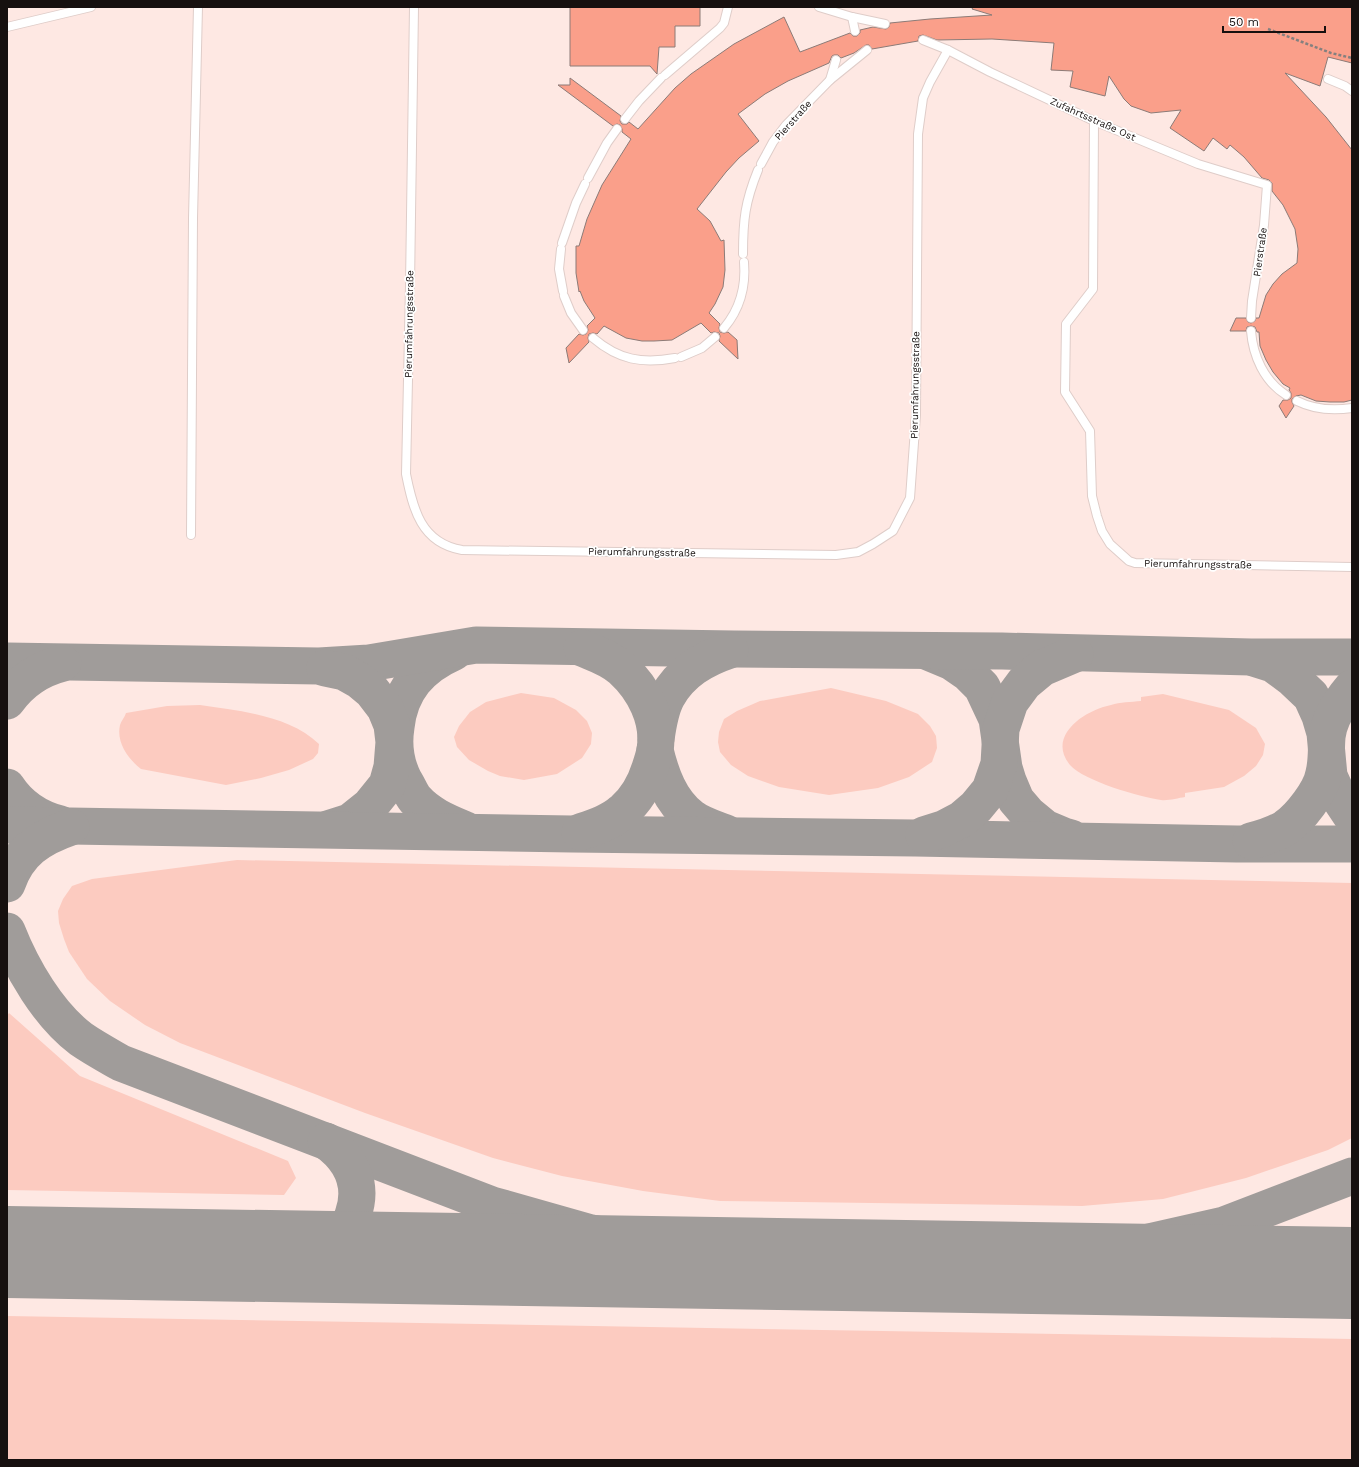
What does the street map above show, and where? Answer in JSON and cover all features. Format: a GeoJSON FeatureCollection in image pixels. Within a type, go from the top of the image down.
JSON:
{"type":"FeatureCollection","features":[{"type":"Feature","properties":{"kind":"lane"},"geometry":{"type":"LineString","coordinates":[[7,27],[90,7]]}},
{"type":"Feature","properties":{"kind":"lane"},"geometry":{"type":"LineString","coordinates":[[191,536],[193,218],[198,7]]}},
{"type":"Feature","properties":{"kind":"lane","name":"Pierumfahrungsstraße"},"geometry":{"type":"LineString","coordinates":[[414,7],[406,474],[411,499],[423,526],[429,534],[444,544],[462,550],[836,555],[858,552],[873,544],[893,530],[910,498],[916,415],[918,134],[924,98],[930,82],[948,50]]}},
{"type":"Feature","properties":{"kind":"lane"},"geometry":{"type":"LineString","coordinates":[[625,119],[639,101],[663,77],[720,28],[724,23],[728,7]]}},
{"type":"Feature","properties":{"kind":"lane"},"geometry":{"type":"LineString","coordinates":[[819,7],[852,17],[885,24]]}},
{"type":"Feature","properties":{"kind":"lane"},"geometry":{"type":"LineString","coordinates":[[852,17],[856,31]]}},
{"type":"Feature","properties":{"kind":"lane","name":"Zufahrtsstraße Ost"},"geometry":{"type":"LineString","coordinates":[[923,40],[948,50],[990,72],[1094,121],[1198,164],[1267,185]]}},
{"type":"Feature","properties":{"kind":"lane","name":"Pierstraße"},"geometry":{"type":"LineString","coordinates":[[724,328],[735,312],[744,284],[743,226],[745,207],[759,167],[773,142],[786,125],[830,80],[867,50]]}},
{"type":"Feature","properties":{"kind":"lane","name":"Pierstraße"},"geometry":{"type":"LineString","coordinates":[[830,80],[836,60]]}},
{"type":"Feature","properties":{"kind":"lane"},"geometry":{"type":"LineString","coordinates":[[1328,79],[1345,86],[1352,91]]}},
{"type":"Feature","properties":{"kind":"lane","name":"Pierumfahrungsstraße"},"geometry":{"type":"LineString","coordinates":[[1094,121],[1092,289],[1066,324],[1065,392],[1090,431],[1092,496],[1100,523],[1110,544],[1129,561],[1135,563],[1352,567]]}},
{"type":"Feature","properties":{"kind":"lane"},"geometry":{"type":"LineString","coordinates":[[584,330],[571,313],[563,293],[559,269],[562,246],[576,203],[586,181],[617,129]]}},
{"type":"Feature","properties":{"kind":"lane","name":"Pierstraße"},"geometry":{"type":"LineString","coordinates":[[1251,318],[1252,301],[1264,225],[1267,185]]}},
{"type":"Feature","properties":{"kind":"lane"},"geometry":{"type":"LineString","coordinates":[[1251,331],[1254,352],[1259,363],[1273,384],[1286,395]]}},
{"type":"Feature","properties":{"kind":"lane"},"geometry":{"type":"LineString","coordinates":[[593,338],[620,355],[656,362],[678,358],[702,348],[715,337]]}},
{"type":"Feature","properties":{"kind":"lane"},"geometry":{"type":"LineString","coordinates":[[1297,401],[1315,408],[1328,410],[1352,408]]}},
{"type":"Feature","properties":{"kind":"path"},"geometry":{"type":"LineString","coordinates":[[1268,29],[1317,49],[1352,58]]}},
{"type":"Feature","properties":{"kind":"shaded area"},"geometry":{"type":"Polygon","coordinates":[[[7,7],[1352,7],[1352,1460],[7,1460],[7,7]]]}},
{"type":"Feature","properties":{"kind":"shaded area"},"geometry":{"type":"Polygon","coordinates":[[[831,688],[886,701],[918,714],[930,726],[936,736],[937,748],[932,762],[909,777],[878,788],[829,795],[779,787],[748,776],[731,765],[720,752],[718,742],[719,732],[724,719],[737,711],[760,701],[831,688]]]}},
{"type":"Feature","properties":{"kind":"shaded area"},"geometry":{"type":"Polygon","coordinates":[[[521,693],[554,698],[576,710],[587,721],[592,733],[591,744],[582,758],[557,774],[524,780],[500,776],[469,760],[457,747],[454,737],[459,726],[470,712],[486,702],[521,693]]]}},
{"type":"Feature","properties":{"kind":"shaded area"},"geometry":{"type":"Polygon","coordinates":[[[1163,694],[1229,710],[1256,728],[1265,744],[1263,755],[1256,766],[1244,776],[1224,787],[1185,793],[1185,797],[1164,800],[1140,796],[1099,782],[1087,777],[1070,765],[1064,754],[1063,744],[1066,735],[1072,726],[1080,719],[1090,712],[1101,708],[1118,703],[1141,701],[1141,697],[1163,694]]]}},
{"type":"Feature","properties":{"kind":"shaded area"},"geometry":{"type":"Polygon","coordinates":[[[200,705],[247,712],[279,720],[307,734],[319,744],[318,753],[313,759],[289,770],[261,778],[226,785],[141,769],[124,750],[121,744],[119,731],[126,713],[167,706],[200,705]]]}},
{"type":"Feature","properties":{"kind":"shaded area"},"geometry":{"type":"Polygon","coordinates":[[[237,860],[1352,883],[1352,1138],[1328,1150],[1246,1178],[1163,1199],[1082,1206],[720,1201],[643,1191],[562,1176],[493,1158],[365,1113],[180,1043],[145,1025],[110,1001],[87,979],[69,952],[59,923],[58,911],[63,899],[72,886],[92,879],[237,860]]]}},
{"type":"Feature","properties":{"kind":"shaded area"},"geometry":{"type":"Polygon","coordinates":[[[9,1013],[80,1076],[288,1161],[296,1178],[284,1195],[7,1190],[7,1016],[9,1013]]]}},
{"type":"Feature","properties":{"kind":"shaded area"},"geometry":{"type":"Polygon","coordinates":[[[7,1316],[1352,1339],[1352,1460],[7,1460],[7,1316]]]}},
{"type":"Feature","properties":{"kind":"building"},"geometry":{"type":"Polygon","coordinates":[[[570,7],[700,7],[700,26],[675,26],[675,47],[659,47],[657,74],[650,66],[570,66],[570,7]]]}},
{"type":"Feature","properties":{"kind":"building"},"geometry":{"type":"Polygon","coordinates":[[[973,7],[1352,7],[1352,63],[1328,57],[1320,86],[1285,73],[1326,117],[1352,150],[1352,400],[1344,402],[1316,401],[1301,395],[1296,396],[1292,399],[1294,406],[1286,418],[1279,406],[1283,400],[1288,400],[1291,398],[1290,388],[1283,384],[1273,372],[1266,360],[1260,346],[1259,332],[1257,332],[1255,327],[1251,326],[1247,327],[1246,331],[1230,331],[1236,318],[1246,318],[1248,322],[1251,323],[1255,321],[1256,318],[1259,318],[1266,295],[1273,284],[1282,274],[1297,263],[1298,249],[1295,229],[1283,205],[1272,191],[1272,183],[1269,180],[1262,178],[1244,157],[1230,145],[1227,149],[1213,138],[1204,151],[1170,128],[1181,110],[1151,113],[1131,106],[1124,99],[1109,76],[1105,96],[1070,87],[1073,71],[1051,70],[1054,43],[992,39],[937,40],[923,35],[919,36],[918,41],[872,49],[869,45],[866,45],[854,53],[841,58],[838,55],[834,55],[829,63],[788,81],[765,94],[738,114],[759,141],[739,158],[726,172],[697,209],[710,221],[721,241],[724,240],[725,270],[723,287],[709,313],[720,324],[720,332],[728,332],[737,340],[738,359],[719,341],[719,333],[711,333],[701,323],[672,340],[654,341],[642,341],[626,338],[604,326],[597,334],[589,334],[589,342],[569,363],[566,348],[579,334],[586,334],[588,330],[587,326],[595,318],[584,301],[580,291],[579,292],[576,273],[576,246],[579,246],[587,219],[602,185],[631,139],[622,132],[620,125],[617,124],[613,126],[558,85],[570,85],[570,78],[621,116],[620,121],[622,124],[627,124],[629,122],[638,129],[675,88],[691,74],[734,44],[784,17],[800,52],[850,33],[853,36],[857,36],[860,33],[860,30],[873,27],[886,29],[889,27],[890,23],[992,15],[972,9],[973,7]]]}},
{"type":"Feature","properties":{"kind":"taxiway"},"geometry":{"type":"LineString","coordinates":[[7,661],[319,666],[369,663],[476,645],[1002,651],[1251,657],[1352,657]]}},
{"type":"Feature","properties":{"kind":"taxiway"},"geometry":{"type":"LineString","coordinates":[[580,832],[603,824],[623,811],[632,802],[643,786],[648,774],[655,750],[656,739],[653,716],[649,706],[630,677],[613,662],[582,648]]}},
{"type":"Feature","properties":{"kind":"taxiway"},"geometry":{"type":"LineString","coordinates":[[656,739],[663,707],[667,697],[679,680],[702,662],[730,650]]}},
{"type":"Feature","properties":{"kind":"taxiway"},"geometry":{"type":"LineString","coordinates":[[454,652],[431,665],[414,681],[407,691],[398,714],[395,734],[395,748],[401,774],[412,795],[420,805],[432,814],[466,830]]}},
{"type":"Feature","properties":{"kind":"taxiway"},"geometry":{"type":"LineString","coordinates":[[928,652],[952,662],[968,673],[982,687],[997,719],[1004,768],[1016,800],[1028,814],[1045,828],[1071,838]]}},
{"type":"Feature","properties":{"kind":"taxiway"},"geometry":{"type":"LineString","coordinates":[[924,835],[943,829],[962,819],[976,807],[990,790],[999,764],[1001,729],[1010,702],[1024,683],[1042,668],[1075,654]]}},
{"type":"Feature","properties":{"kind":"taxiway"},"geometry":{"type":"LineString","coordinates":[[1254,658],[1273,664],[1292,678],[1311,696],[1320,716],[1325,733],[1329,776],[1338,796],[1352,817]]}},
{"type":"Feature","properties":{"kind":"taxiway"},"geometry":{"type":"LineString","coordinates":[[7,701],[18,687],[38,672],[63,663]]}},
{"type":"Feature","properties":{"kind":"taxiway"},"geometry":{"type":"LineString","coordinates":[[325,668],[344,672],[360,681],[372,691],[385,708],[392,725],[394,742],[392,767],[387,785],[370,806],[350,822],[328,829]]}},
{"type":"Feature","properties":{"kind":"taxiway"},"geometry":{"type":"LineString","coordinates":[[1251,841],[1269,836],[1285,828],[1291,824],[1309,804],[1319,788],[1324,773],[1327,737],[1330,723],[1340,704],[1352,688]]}},
{"type":"Feature","properties":{"kind":"taxiway"},"geometry":{"type":"LineString","coordinates":[[655,750],[663,778],[677,803],[695,820],[728,834]]}},
{"type":"Feature","properties":{"kind":"taxiway"},"geometry":{"type":"LineString","coordinates":[[7,787],[23,806],[30,811],[52,822],[60,824]]}},
{"type":"Feature","properties":{"kind":"taxiway"},"geometry":{"type":"LineString","coordinates":[[7,825],[1237,844],[1352,844]]}},
{"type":"Feature","properties":{"kind":"taxiway"},"geometry":{"type":"LineString","coordinates":[[7,884],[17,863],[31,848],[49,836],[71,827]]}},
{"type":"Feature","properties":{"kind":"taxiway"},"geometry":{"type":"LineString","coordinates":[[7,931],[28,975],[37,990],[58,1017],[81,1039],[121,1063],[492,1205],[591,1233],[694,1253],[800,1264]]}},
{"type":"Feature","properties":{"kind":"taxiway"},"geometry":{"type":"LineString","coordinates":[[288,1256],[312,1253],[335,1243],[346,1230],[353,1215],[357,1193],[353,1173],[342,1156],[326,1141]]}},
{"type":"Feature","properties":{"kind":"taxiway"},"geometry":{"type":"LineString","coordinates":[[932,1266],[1131,1246],[1224,1225],[1352,1176]]}},
{"type":"Feature","properties":{"kind":"runway"},"geometry":{"type":"LineString","coordinates":[[7,1252],[1352,1273]]}}]}
